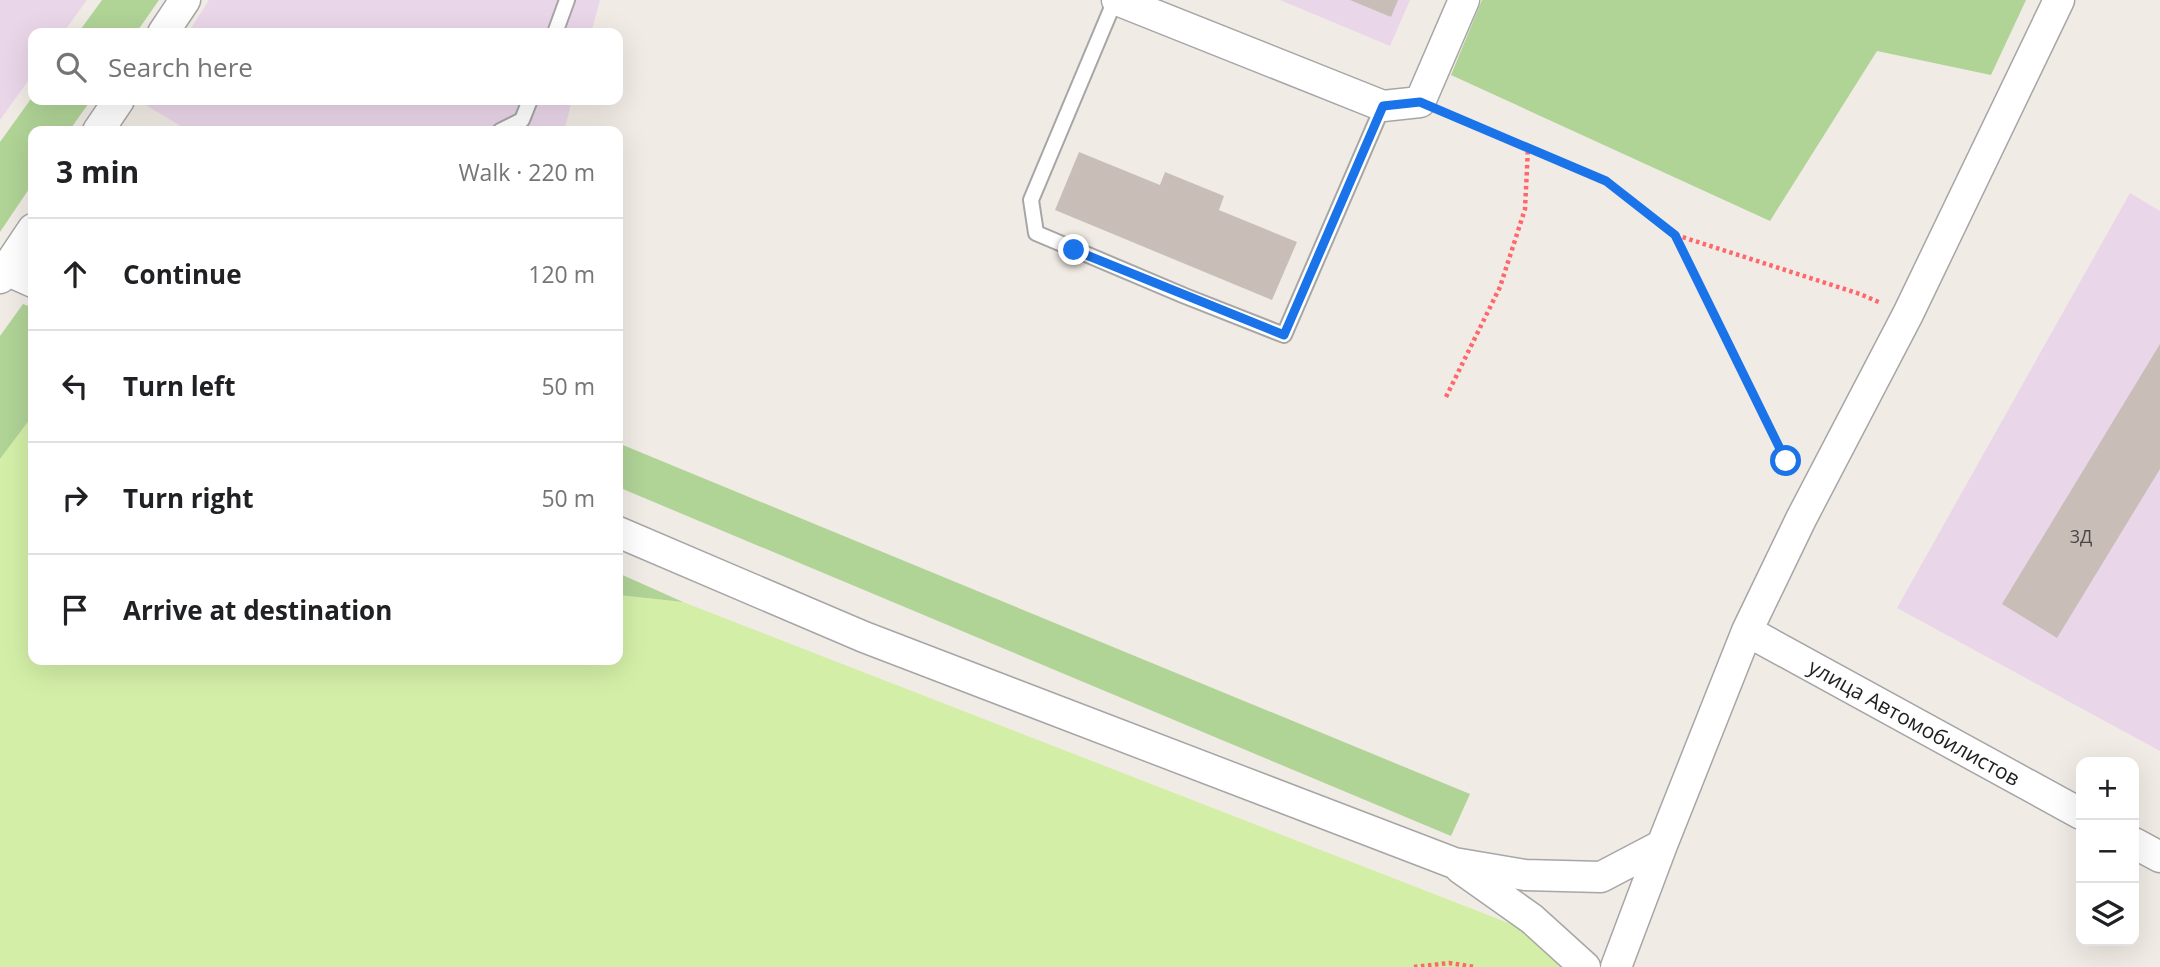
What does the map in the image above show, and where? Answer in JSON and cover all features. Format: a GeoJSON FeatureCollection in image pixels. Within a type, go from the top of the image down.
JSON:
{"type":"FeatureCollection","features":[{"type":"Feature","properties":{"kind":"street"},"geometry":{"type":"LineString","coordinates":[[166,28],[185,0]]}},
{"type":"Feature","properties":{"kind":"street"},"geometry":{"type":"LineString","coordinates":[[1116,0],[1383,106],[1420,102],[1464,0]]}},
{"type":"Feature","properties":{"kind":"street"},"geometry":{"type":"LineString","coordinates":[[1616,967],[1747,631],[1801,519],[1908,314],[2059,0]]}},
{"type":"Feature","properties":{"kind":"street"},"geometry":{"type":"LineString","coordinates":[[101,126],[116,105]]}},
{"type":"Feature","properties":{"kind":"street"},"geometry":{"type":"LineString","coordinates":[[28,236],[3,274],[28,281]]}},
{"type":"Feature","properties":{"kind":"street"},"geometry":{"type":"LineString","coordinates":[[623,534],[864,637],[1454,863],[1525,875],[1601,877],[1662,845]]}},
{"type":"Feature","properties":{"kind":"street","name":"улица Автомобилистов"},"geometry":{"type":"LineString","coordinates":[[1747,631],[2076,811]]}},
{"type":"Feature","properties":{"kind":"street"},"geometry":{"type":"LineString","coordinates":[[2139,846],[2160,857]]}},
{"type":"Feature","properties":{"kind":"street"},"geometry":{"type":"LineString","coordinates":[[1454,863],[1532,919],[1585,967]]}},
{"type":"Feature","properties":{"kind":"lane"},"geometry":{"type":"LineString","coordinates":[[557,28],[567,0]]}},
{"type":"Feature","properties":{"kind":"lane"},"geometry":{"type":"LineString","coordinates":[[1116,0],[1031,201],[1036,233],[1185,296],[1284,335],[1383,106]]}},
{"type":"Feature","properties":{"kind":"lane"},"geometry":{"type":"LineString","coordinates":[[510,126],[522,120],[528,105]]}},
{"type":"Feature","properties":{"kind":"path"},"geometry":{"type":"LineString","coordinates":[[1420,102],[1606,181],[1675,235],[1860,294],[1908,314]]}},
{"type":"Feature","properties":{"kind":"path"},"geometry":{"type":"LineString","coordinates":[[1446,397],[1500,287],[1525,209],[1528,148]]}},
{"type":"Feature","properties":{"kind":"path"},"geometry":{"type":"LineString","coordinates":[[1675,235],[1786,461],[1801,519]]}},
{"type":"Feature","properties":{"kind":"path"},"geometry":{"type":"LineString","coordinates":[[1414,967],[1449,963],[1475,967]]}},
{"type":"Feature","properties":{"kind":"shaded area"},"geometry":{"type":"Polygon","coordinates":[[[0,0],[87,0],[67,28],[28,28],[28,81],[0,120],[0,0]]]}},
{"type":"Feature","properties":{"kind":"shaded area"},"geometry":{"type":"Polygon","coordinates":[[[209,0],[600,0],[592,28],[191,28],[209,0]]]}},
{"type":"Feature","properties":{"kind":"shaded area"},"geometry":{"type":"Polygon","coordinates":[[[1280,0],[1410,0],[1390,46],[1280,0]]]}},
{"type":"Feature","properties":{"kind":"shaded area"},"geometry":{"type":"Polygon","coordinates":[[[146,105],[571,105],[565,126],[181,126],[146,105]]]}},
{"type":"Feature","properties":{"kind":"shaded area"},"geometry":{"type":"Polygon","coordinates":[[[2130,193],[2160,211],[2160,751],[1897,608],[2130,193]]]}},
{"type":"Feature","properties":{"kind":"green space"},"geometry":{"type":"Polygon","coordinates":[[[102,0],[159,0],[139,28],[82,28],[102,0]]]}},
{"type":"Feature","properties":{"kind":"green space"},"geometry":{"type":"Polygon","coordinates":[[[1482,0],[2026,0],[1991,75],[1877,51],[1770,221],[1451,75],[1482,0]]]}},
{"type":"Feature","properties":{"kind":"green space"},"geometry":{"type":"Polygon","coordinates":[[[28,103],[87,105],[73,126],[28,126],[28,190],[0,232],[0,142],[28,103]]]}},
{"type":"Feature","properties":{"kind":"green space"},"geometry":{"type":"Polygon","coordinates":[[[23,304],[28,306],[28,422],[0,459],[0,336],[23,304]]]}},
{"type":"Feature","properties":{"kind":"green space"},"geometry":{"type":"Polygon","coordinates":[[[28,422],[28,665],[623,665],[623,596],[683,602],[1586,953],[1581,967],[0,967],[0,459],[28,422]]]}},
{"type":"Feature","properties":{"kind":"green space"},"geometry":{"type":"Polygon","coordinates":[[[623,445],[1470,794],[1451,836],[623,489],[623,445]]]}},
{"type":"Feature","properties":{"kind":"green space"},"geometry":{"type":"Polygon","coordinates":[[[623,575],[683,602],[623,596],[623,575]]]}},
{"type":"Feature","properties":{"kind":"building"},"geometry":{"type":"Polygon","coordinates":[[[1350,0],[1398,0],[1391,17],[1350,0]]]}},
{"type":"Feature","properties":{"kind":"building"},"geometry":{"type":"Polygon","coordinates":[[[1079,152],[1160,185],[1165,172],[1224,196],[1219,210],[1297,242],[1272,300],[1055,210],[1079,152]]]}},
{"type":"Feature","properties":{"kind":"building"},"geometry":{"type":"Polygon","coordinates":[[[2160,344],[2160,469],[2057,638],[2002,604],[2160,344]]]}},
{"type":"Feature","properties":{"kind":"route"},"geometry":{"type":"LineString","coordinates":[[1074,250],[1284,335],[1383,106],[1420,102],[1606,181],[1675,235],[1786,461]]}}]}
